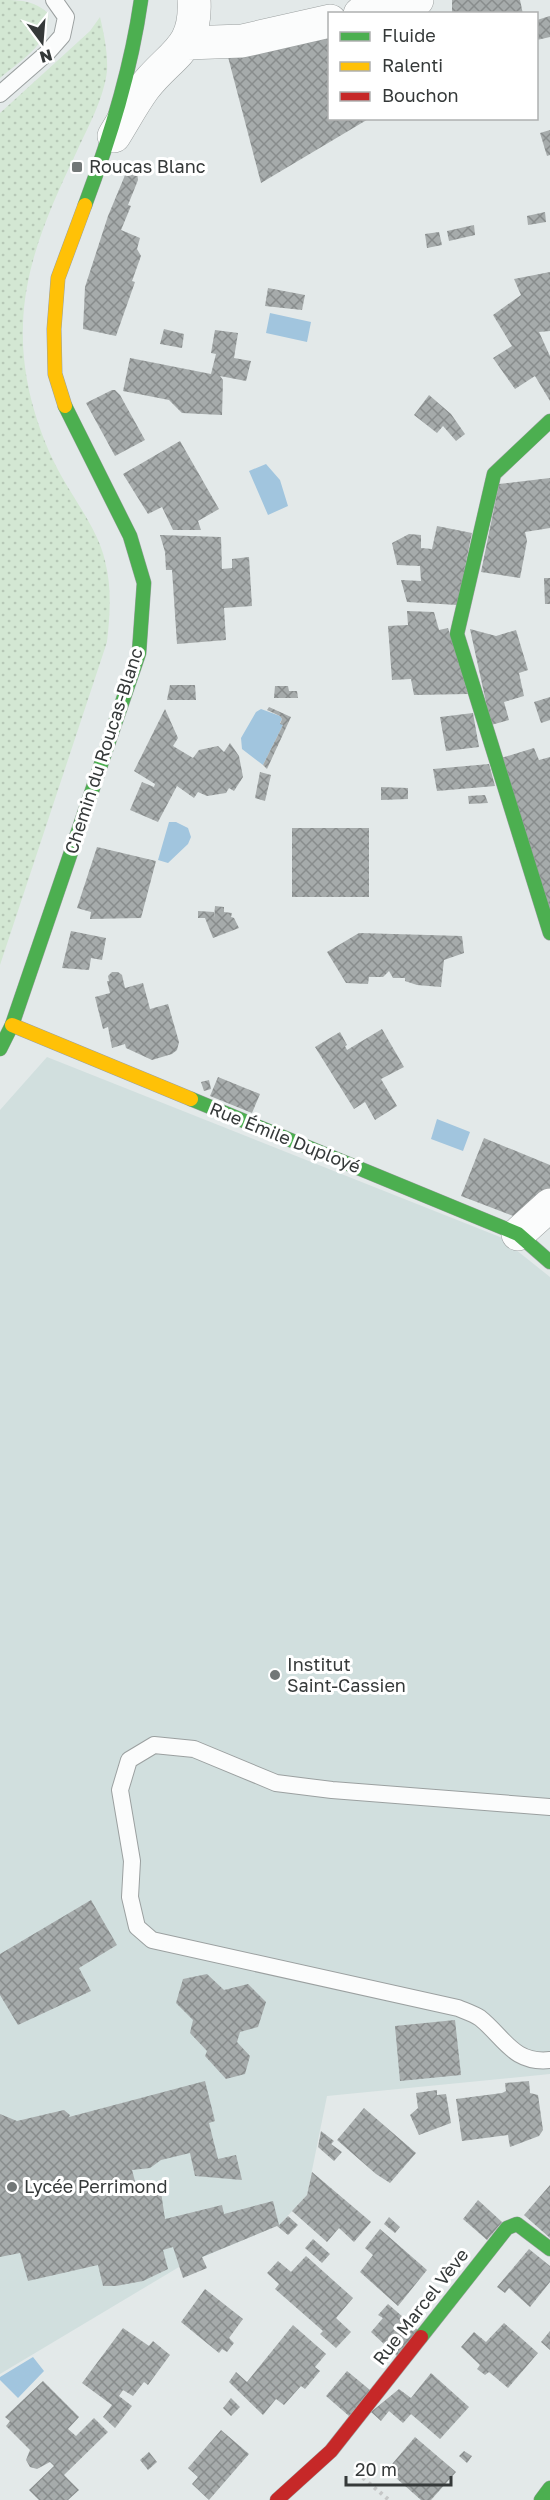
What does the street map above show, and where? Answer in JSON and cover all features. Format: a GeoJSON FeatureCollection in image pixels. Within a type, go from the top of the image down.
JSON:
{"type":"FeatureCollection","features":[{"type":"Feature","properties":{"kind":"street","name":"Chemin du Roucas-Blanc"},"geometry":{"type":"LineString","coordinates":[[0,1050],[12,1025],[130,684],[140,643],[144,583],[137,557],[130,536],[65,408],[55,374],[54,329],[58,278],[108,145],[135,44],[141,0]]}},
{"type":"Feature","properties":{"kind":"street","name":"Chemin du Roucas-Blanc"},"geometry":{"type":"LineString","coordinates":[[108,145],[144,88],[187,43],[195,19],[194,0]]}},
{"type":"Feature","properties":{"kind":"street"},"geometry":{"type":"LineString","coordinates":[[368,12],[417,0]]}},
{"type":"Feature","properties":{"kind":"street"},"geometry":{"type":"LineString","coordinates":[[187,43],[242,41],[328,21]]}},
{"type":"Feature","properties":{"kind":"street"},"geometry":{"type":"LineString","coordinates":[[550,421],[494,474],[457,634],[550,933]]}},
{"type":"Feature","properties":{"kind":"street","name":"Rue Émile Duployé"},"geometry":{"type":"LineString","coordinates":[[12,1025],[518,1234],[550,1262]]}},
{"type":"Feature","properties":{"kind":"street"},"geometry":{"type":"LineString","coordinates":[[518,1234],[550,1205]]}},
{"type":"Feature","properties":{"kind":"street","name":"Rue Marcel Vève"},"geometry":{"type":"LineString","coordinates":[[277,2500],[331,2451],[507,2228],[516,2224],[526,2229],[550,2250]]}},
{"type":"Feature","properties":{"kind":"street"},"geometry":{"type":"LineString","coordinates":[[541,2500],[550,2488]]}},
{"type":"Feature","properties":{"kind":"lane"},"geometry":{"type":"LineString","coordinates":[[0,94],[47,53],[62,36],[66,17],[54,0]]}},
{"type":"Feature","properties":{"kind":"lane"},"geometry":{"type":"LineString","coordinates":[[550,1807],[332,1790],[276,1783],[194,1749],[154,1746],[129,1760],[120,1790],[132,1861],[130,1897],[137,1927],[152,1940],[458,2008],[479,2018],[509,2049],[528,2058],[550,2060]]}},
{"type":"Feature","properties":{"kind":"path"},"geometry":{"type":"LineString","coordinates":[[331,2451],[389,2500]]}},
{"type":"Feature","properties":{"kind":"shaded area","name":"Institut Saint-Cassien"},"geometry":{"type":"Polygon","coordinates":[[[47,1057],[500,1237],[550,1277],[550,2074],[327,2096],[307,2195],[279,2225],[179,2267],[0,2374],[0,1110],[47,1057]]]}},
{"type":"Feature","properties":{"kind":"green space"},"geometry":{"type":"Polygon","coordinates":[[[0,0],[14,0],[37,5],[48,13],[48,24],[40,42],[33,50],[0,78],[0,0]]]}},
{"type":"Feature","properties":{"kind":"green space"},"geometry":{"type":"Polygon","coordinates":[[[100,17],[107,57],[103,92],[41,235],[25,301],[23,342],[30,396],[41,431],[61,476],[96,536],[105,561],[110,602],[107,642],[0,965],[0,113],[90,31],[100,17]]]}},
{"type":"Feature","properties":{"kind":"water"},"geometry":{"type":"Polygon","coordinates":[[[270,313],[311,322],[307,342],[266,333],[270,313]]]}},
{"type":"Feature","properties":{"kind":"water"},"geometry":{"type":"Polygon","coordinates":[[[266,464],[280,480],[288,506],[268,515],[249,471],[266,464]]]}},
{"type":"Feature","properties":{"kind":"water"},"geometry":{"type":"Polygon","coordinates":[[[261,709],[280,716],[282,719],[280,723],[283,725],[263,765],[242,749],[241,738],[256,712],[261,709]]]}},
{"type":"Feature","properties":{"kind":"water"},"geometry":{"type":"Polygon","coordinates":[[[169,822],[176,822],[188,828],[191,837],[188,844],[168,863],[158,860],[169,822]]]}},
{"type":"Feature","properties":{"kind":"water"},"geometry":{"type":"Polygon","coordinates":[[[437,1119],[470,1132],[463,1151],[431,1139],[437,1119]]]}},
{"type":"Feature","properties":{"kind":"water"},"geometry":{"type":"Polygon","coordinates":[[[33,2357],[44,2371],[18,2398],[0,2380],[0,2377],[33,2357]]]}},
{"type":"Feature","properties":{"kind":"building"},"geometry":{"type":"Polygon","coordinates":[[[452,0],[520,0],[523,12],[452,12],[452,0]]]}},
{"type":"Feature","properties":{"kind":"building"},"geometry":{"type":"Polygon","coordinates":[[[550,16],[550,37],[538,40],[538,20],[550,16]]]}},
{"type":"Feature","properties":{"kind":"building"},"geometry":{"type":"Polygon","coordinates":[[[328,28],[328,120],[367,120],[261,183],[227,53],[328,28]]]}},
{"type":"Feature","properties":{"kind":"building"},"geometry":{"type":"Polygon","coordinates":[[[550,130],[550,155],[547,156],[540,133],[550,130]]]}},
{"type":"Feature","properties":{"kind":"building"},"geometry":{"type":"Polygon","coordinates":[[[128,168],[137,172],[138,180],[121,230],[140,238],[137,249],[141,256],[132,281],[135,282],[116,336],[83,329],[85,287],[108,216],[128,168]]]}},
{"type":"Feature","properties":{"kind":"building"},"geometry":{"type":"Polygon","coordinates":[[[545,212],[546,222],[528,225],[527,216],[545,212]]]}},
{"type":"Feature","properties":{"kind":"building"},"geometry":{"type":"Polygon","coordinates":[[[474,225],[475,235],[449,241],[447,231],[474,225]]]}},
{"type":"Feature","properties":{"kind":"building"},"geometry":{"type":"Polygon","coordinates":[[[439,232],[442,245],[427,248],[425,234],[439,232]]]}},
{"type":"Feature","properties":{"kind":"building"},"geometry":{"type":"Polygon","coordinates":[[[550,272],[550,331],[539,332],[550,356],[550,401],[535,376],[515,389],[493,358],[512,346],[493,315],[521,295],[514,279],[550,272]]]}},
{"type":"Feature","properties":{"kind":"building"},"geometry":{"type":"Polygon","coordinates":[[[268,288],[305,295],[302,310],[265,306],[268,288]]]}},
{"type":"Feature","properties":{"kind":"building"},"geometry":{"type":"Polygon","coordinates":[[[164,329],[184,334],[182,348],[160,344],[164,329]]]}},
{"type":"Feature","properties":{"kind":"building"},"geometry":{"type":"Polygon","coordinates":[[[215,330],[238,333],[234,358],[251,361],[246,381],[220,376],[223,380],[222,415],[182,413],[169,400],[123,391],[130,358],[211,374],[216,354],[211,353],[215,330]]]}},
{"type":"Feature","properties":{"kind":"building"},"geometry":{"type":"Polygon","coordinates":[[[112,390],[120,395],[145,440],[115,456],[86,403],[112,390]]]}},
{"type":"Feature","properties":{"kind":"building"},"geometry":{"type":"Polygon","coordinates":[[[429,395],[451,414],[465,434],[456,441],[443,426],[437,433],[414,415],[429,395]]]}},
{"type":"Feature","properties":{"kind":"building"},"geometry":{"type":"Polygon","coordinates":[[[180,441],[219,509],[198,521],[201,530],[173,530],[162,507],[148,514],[123,474],[180,441]]]}},
{"type":"Feature","properties":{"kind":"building"},"geometry":{"type":"Polygon","coordinates":[[[550,478],[550,528],[525,532],[527,541],[520,578],[481,572],[499,484],[550,478]]]}},
{"type":"Feature","properties":{"kind":"building"},"geometry":{"type":"Polygon","coordinates":[[[437,526],[472,533],[457,605],[407,602],[401,580],[421,581],[420,566],[397,565],[392,543],[409,534],[421,535],[421,548],[432,549],[437,526]]]}},
{"type":"Feature","properties":{"kind":"building"},"geometry":{"type":"Polygon","coordinates":[[[160,535],[221,537],[222,569],[232,568],[232,559],[249,557],[252,606],[224,608],[226,640],[177,644],[172,570],[166,570],[165,552],[160,535]]]}},
{"type":"Feature","properties":{"kind":"building"},"geometry":{"type":"Polygon","coordinates":[[[544,578],[550,578],[550,604],[545,604],[544,578]]]}},
{"type":"Feature","properties":{"kind":"building"},"geometry":{"type":"Polygon","coordinates":[[[407,611],[434,612],[439,630],[448,628],[468,694],[414,695],[411,679],[392,680],[388,626],[408,625],[407,611]]]}},
{"type":"Feature","properties":{"kind":"building"},"geometry":{"type":"Polygon","coordinates":[[[470,629],[496,636],[516,630],[528,670],[519,673],[524,696],[504,702],[509,720],[491,725],[470,629]]]}},
{"type":"Feature","properties":{"kind":"building"},"geometry":{"type":"Polygon","coordinates":[[[170,685],[195,685],[196,700],[167,700],[170,685]]]}},
{"type":"Feature","properties":{"kind":"building"},"geometry":{"type":"Polygon","coordinates":[[[275,686],[288,686],[289,691],[297,691],[298,698],[274,698],[275,686]]]}},
{"type":"Feature","properties":{"kind":"building"},"geometry":{"type":"Polygon","coordinates":[[[550,697],[550,720],[541,723],[534,702],[550,697]]]}},
{"type":"Feature","properties":{"kind":"building"},"geometry":{"type":"Polygon","coordinates":[[[269,707],[291,717],[267,769],[263,765],[283,725],[280,724],[282,719],[280,716],[267,710],[269,707]]]}},
{"type":"Feature","properties":{"kind":"building"},"geometry":{"type":"Polygon","coordinates":[[[165,709],[178,738],[173,746],[193,758],[199,750],[218,746],[224,752],[230,743],[239,756],[243,777],[234,791],[229,788],[226,793],[207,796],[198,792],[194,798],[177,786],[158,822],[130,810],[142,782],[154,787],[155,784],[134,771],[165,709]]]}},
{"type":"Feature","properties":{"kind":"building"},"geometry":{"type":"Polygon","coordinates":[[[473,713],[479,747],[446,751],[440,717],[473,713]]]}},
{"type":"Feature","properties":{"kind":"building"},"geometry":{"type":"Polygon","coordinates":[[[534,748],[539,760],[550,757],[550,909],[501,758],[534,748]]]}},
{"type":"Feature","properties":{"kind":"building"},"geometry":{"type":"Polygon","coordinates":[[[489,764],[495,786],[437,791],[433,769],[489,764]]]}},
{"type":"Feature","properties":{"kind":"building"},"geometry":{"type":"Polygon","coordinates":[[[260,772],[271,775],[265,801],[255,798],[260,772]]]}},
{"type":"Feature","properties":{"kind":"building"},"geometry":{"type":"Polygon","coordinates":[[[381,787],[408,788],[408,799],[381,800],[381,787]]]}},
{"type":"Feature","properties":{"kind":"building"},"geometry":{"type":"Polygon","coordinates":[[[485,795],[488,803],[469,804],[468,796],[485,795]]]}},
{"type":"Feature","properties":{"kind":"building"},"geometry":{"type":"Polygon","coordinates":[[[292,828],[369,828],[369,897],[292,897],[292,828]]]}},
{"type":"Feature","properties":{"kind":"building"},"geometry":{"type":"Polygon","coordinates":[[[97,847],[156,861],[141,918],[90,919],[91,912],[77,908],[97,847]]]}},
{"type":"Feature","properties":{"kind":"building"},"geometry":{"type":"Polygon","coordinates":[[[215,906],[224,907],[224,912],[232,913],[231,917],[234,918],[239,928],[213,938],[205,918],[198,918],[198,911],[214,912],[214,918],[215,906]]]}},
{"type":"Feature","properties":{"kind":"building"},"geometry":{"type":"Polygon","coordinates":[[[71,931],[106,938],[102,960],[91,958],[89,970],[62,968],[71,931]]]}},
{"type":"Feature","properties":{"kind":"building"},"geometry":{"type":"Polygon","coordinates":[[[359,933],[462,936],[464,953],[444,960],[441,987],[417,985],[405,981],[405,978],[393,978],[389,971],[383,977],[369,977],[368,984],[346,983],[327,952],[359,933]]]}},
{"type":"Feature","properties":{"kind":"building"},"geometry":{"type":"Polygon","coordinates":[[[112,972],[122,975],[125,988],[143,983],[150,1009],[168,1004],[179,1042],[177,1050],[172,1054],[152,1060],[126,1048],[125,1044],[112,1048],[108,1027],[103,1029],[95,997],[110,993],[107,981],[112,972]]]}},
{"type":"Feature","properties":{"kind":"building"},"geometry":{"type":"Polygon","coordinates":[[[382,1029],[404,1067],[381,1079],[397,1106],[375,1120],[365,1102],[354,1109],[315,1047],[340,1032],[347,1045],[345,1046],[347,1050],[382,1029]]]}},
{"type":"Feature","properties":{"kind":"building"},"geometry":{"type":"Polygon","coordinates":[[[218,1077],[260,1094],[252,1113],[210,1096],[218,1077]]]}},
{"type":"Feature","properties":{"kind":"building"},"geometry":{"type":"Polygon","coordinates":[[[209,1080],[211,1089],[204,1091],[201,1082],[209,1080]]]}},
{"type":"Feature","properties":{"kind":"building"},"geometry":{"type":"Polygon","coordinates":[[[484,1138],[550,1165],[550,1189],[516,1217],[461,1196],[484,1138]]]}},
{"type":"Feature","properties":{"kind":"building"},"geometry":{"type":"Polygon","coordinates":[[[91,1900],[117,1945],[79,1968],[91,1991],[18,2025],[0,1995],[0,1954],[91,1900]]]}},
{"type":"Feature","properties":{"kind":"building"},"geometry":{"type":"Polygon","coordinates":[[[207,1974],[224,1990],[248,1984],[266,2002],[258,2027],[240,2032],[237,2042],[250,2056],[245,2074],[226,2079],[205,2056],[207,2051],[190,2033],[193,2020],[176,2003],[183,1979],[207,1974]]]}},
{"type":"Feature","properties":{"kind":"building"},"geometry":{"type":"Polygon","coordinates":[[[455,2020],[461,2075],[400,2081],[395,2026],[455,2020]]]}},
{"type":"Feature","properties":{"kind":"building"},"geometry":{"type":"Polygon","coordinates":[[[205,2081],[215,2121],[209,2123],[218,2159],[236,2155],[242,2180],[195,2176],[190,2153],[161,2160],[150,2168],[132,2170],[139,2196],[161,2192],[165,2219],[222,2205],[224,2214],[273,2201],[279,2225],[288,2216],[298,2225],[288,2235],[277,2226],[202,2257],[207,2268],[183,2278],[173,2247],[163,2250],[168,2269],[143,2281],[116,2286],[103,2286],[98,2265],[28,2281],[20,2253],[0,2257],[0,2114],[17,2121],[64,2110],[70,2115],[69,2117],[205,2081]]]}},
{"type":"Feature","properties":{"kind":"building"},"geometry":{"type":"Polygon","coordinates":[[[529,2081],[530,2093],[538,2095],[543,2130],[539,2136],[510,2147],[508,2135],[462,2141],[456,2099],[502,2093],[506,2091],[505,2083],[529,2081]]]}},
{"type":"Feature","properties":{"kind":"building"},"geometry":{"type":"Polygon","coordinates":[[[437,2090],[437,2095],[446,2094],[451,2123],[419,2135],[410,2115],[418,2108],[416,2093],[437,2090]]]}},
{"type":"Feature","properties":{"kind":"building"},"geometry":{"type":"Polygon","coordinates":[[[364,2108],[416,2153],[390,2183],[376,2174],[337,2140],[364,2108]]]}},
{"type":"Feature","properties":{"kind":"building"},"geometry":{"type":"Polygon","coordinates":[[[321,2131],[334,2141],[331,2144],[342,2152],[334,2161],[318,2147],[321,2131]]]}},
{"type":"Feature","properties":{"kind":"building"},"geometry":{"type":"Polygon","coordinates":[[[312,2172],[371,2222],[354,2242],[339,2228],[327,2242],[292,2211],[307,2195],[312,2172]]]}},
{"type":"Feature","properties":{"kind":"building"},"geometry":{"type":"Polygon","coordinates":[[[550,2185],[550,2238],[524,2215],[550,2185]]]}},
{"type":"Feature","properties":{"kind":"building"},"geometry":{"type":"Polygon","coordinates":[[[478,2200],[502,2222],[487,2240],[463,2219],[478,2200]]]}},
{"type":"Feature","properties":{"kind":"building"},"geometry":{"type":"Polygon","coordinates":[[[389,2217],[400,2227],[395,2233],[384,2224],[389,2217]]]}},
{"type":"Feature","properties":{"kind":"building"},"geometry":{"type":"Polygon","coordinates":[[[380,2229],[427,2270],[398,2306],[360,2272],[373,2255],[365,2248],[380,2229]]]}},
{"type":"Feature","properties":{"kind":"building"},"geometry":{"type":"Polygon","coordinates":[[[313,2239],[330,2254],[322,2263],[305,2248],[313,2239]]]}},
{"type":"Feature","properties":{"kind":"building"},"geometry":{"type":"Polygon","coordinates":[[[529,2249],[550,2266],[550,2282],[530,2307],[509,2288],[505,2293],[497,2287],[529,2249]]]}},
{"type":"Feature","properties":{"kind":"building"},"geometry":{"type":"Polygon","coordinates":[[[306,2256],[353,2298],[336,2318],[351,2332],[336,2348],[320,2334],[323,2331],[275,2289],[279,2284],[267,2273],[278,2261],[291,2272],[306,2256]]]}},
{"type":"Feature","properties":{"kind":"building"},"geometry":{"type":"Polygon","coordinates":[[[205,2289],[243,2319],[229,2338],[234,2343],[227,2352],[222,2349],[219,2353],[181,2322],[205,2289]]]}},
{"type":"Feature","properties":{"kind":"building"},"geometry":{"type":"Polygon","coordinates":[[[388,2304],[418,2330],[397,2356],[371,2332],[383,2318],[378,2315],[388,2304]]]}},
{"type":"Feature","properties":{"kind":"building"},"geometry":{"type":"Polygon","coordinates":[[[504,2323],[538,2353],[508,2388],[489,2372],[485,2375],[477,2369],[480,2365],[461,2347],[474,2332],[486,2342],[504,2323]]]}},
{"type":"Feature","properties":{"kind":"building"},"geometry":{"type":"Polygon","coordinates":[[[293,2325],[326,2354],[315,2367],[320,2371],[305,2389],[301,2386],[284,2405],[276,2399],[263,2415],[229,2382],[236,2372],[247,2382],[293,2325]]]}},
{"type":"Feature","properties":{"kind":"building"},"geometry":{"type":"Polygon","coordinates":[[[123,2328],[149,2346],[153,2341],[170,2355],[148,2385],[144,2382],[133,2396],[123,2390],[119,2396],[132,2406],[115,2428],[103,2417],[112,2405],[82,2383],[123,2328]]]}},
{"type":"Feature","properties":{"kind":"building"},"geometry":{"type":"Polygon","coordinates":[[[550,2331],[550,2350],[541,2342],[550,2331]]]}},
{"type":"Feature","properties":{"kind":"building"},"geometry":{"type":"Polygon","coordinates":[[[347,2371],[370,2390],[349,2416],[326,2396],[347,2371]]]}},
{"type":"Feature","properties":{"kind":"building"},"geometry":{"type":"Polygon","coordinates":[[[431,2373],[469,2407],[440,2439],[411,2414],[403,2423],[389,2411],[381,2421],[371,2412],[399,2389],[411,2398],[431,2373]]]}},
{"type":"Feature","properties":{"kind":"building"},"geometry":{"type":"Polygon","coordinates":[[[43,2381],[79,2417],[68,2429],[76,2436],[94,2418],[108,2432],[64,2475],[79,2490],[68,2500],[39,2500],[29,2490],[54,2466],[50,2462],[37,2469],[30,2467],[26,2460],[30,2450],[6,2426],[10,2421],[5,2417],[43,2381]]]}},
{"type":"Feature","properties":{"kind":"building"},"geometry":{"type":"Polygon","coordinates":[[[231,2398],[240,2407],[231,2416],[223,2408],[231,2398]]]}},
{"type":"Feature","properties":{"kind":"building"},"geometry":{"type":"Polygon","coordinates":[[[221,2430],[249,2454],[209,2500],[192,2484],[198,2477],[188,2468],[221,2430]]]}},
{"type":"Feature","properties":{"kind":"building"},"geometry":{"type":"Polygon","coordinates":[[[415,2437],[456,2472],[431,2500],[421,2500],[387,2470],[415,2437]]]}},
{"type":"Feature","properties":{"kind":"building"},"geometry":{"type":"Polygon","coordinates":[[[464,2451],[472,2456],[467,2463],[459,2456],[464,2451]]]}},
{"type":"Feature","properties":{"kind":"building"},"geometry":{"type":"Polygon","coordinates":[[[149,2452],[157,2462],[148,2470],[140,2460],[149,2452]]]}},
{"type":"Feature","properties":{"kind":"traffic: fast"},"geometry":{"type":"LineString","coordinates":[[85,205],[119,104],[132,53],[141,0]]}},
{"type":"Feature","properties":{"kind":"traffic: fast"},"geometry":{"type":"LineString","coordinates":[[0,1049],[12,1025],[139,653],[144,583],[130,536],[65,406]]}},
{"type":"Feature","properties":{"kind":"traffic: fast"},"geometry":{"type":"LineString","coordinates":[[550,421],[494,474],[457,634],[550,933]]}},
{"type":"Feature","properties":{"kind":"traffic: fast"},"geometry":{"type":"LineString","coordinates":[[191,1099],[518,1234],[550,1262]]}},
{"type":"Feature","properties":{"kind":"traffic: fast"},"geometry":{"type":"LineString","coordinates":[[421,2337],[507,2228],[517,2224],[550,2249]]}},
{"type":"Feature","properties":{"kind":"traffic: fast"},"geometry":{"type":"LineString","coordinates":[[541,2500],[550,2488]]}},
{"type":"Feature","properties":{"kind":"traffic: slow"},"geometry":{"type":"LineString","coordinates":[[65,406],[55,374],[54,329],[58,278],[85,205]]}},
{"type":"Feature","properties":{"kind":"traffic: slow"},"geometry":{"type":"LineString","coordinates":[[12,1025],[191,1099]]}},
{"type":"Feature","properties":{"kind":"traffic: jam"},"geometry":{"type":"LineString","coordinates":[[277,2500],[331,2451],[421,2337]]}},
{"type":"Feature","properties":{"kind":"place","name":"Roucas Blanc"},"geometry":{"type":"Point","coordinates":[77,167]}},
{"type":"Feature","properties":{"kind":"place","name":"Institut Saint-Cassien"},"geometry":{"type":"Point","coordinates":[275,1675]}},
{"type":"Feature","properties":{"kind":"place","name":"Lycée Perrimond"},"geometry":{"type":"Point","coordinates":[12,2187]}}]}
